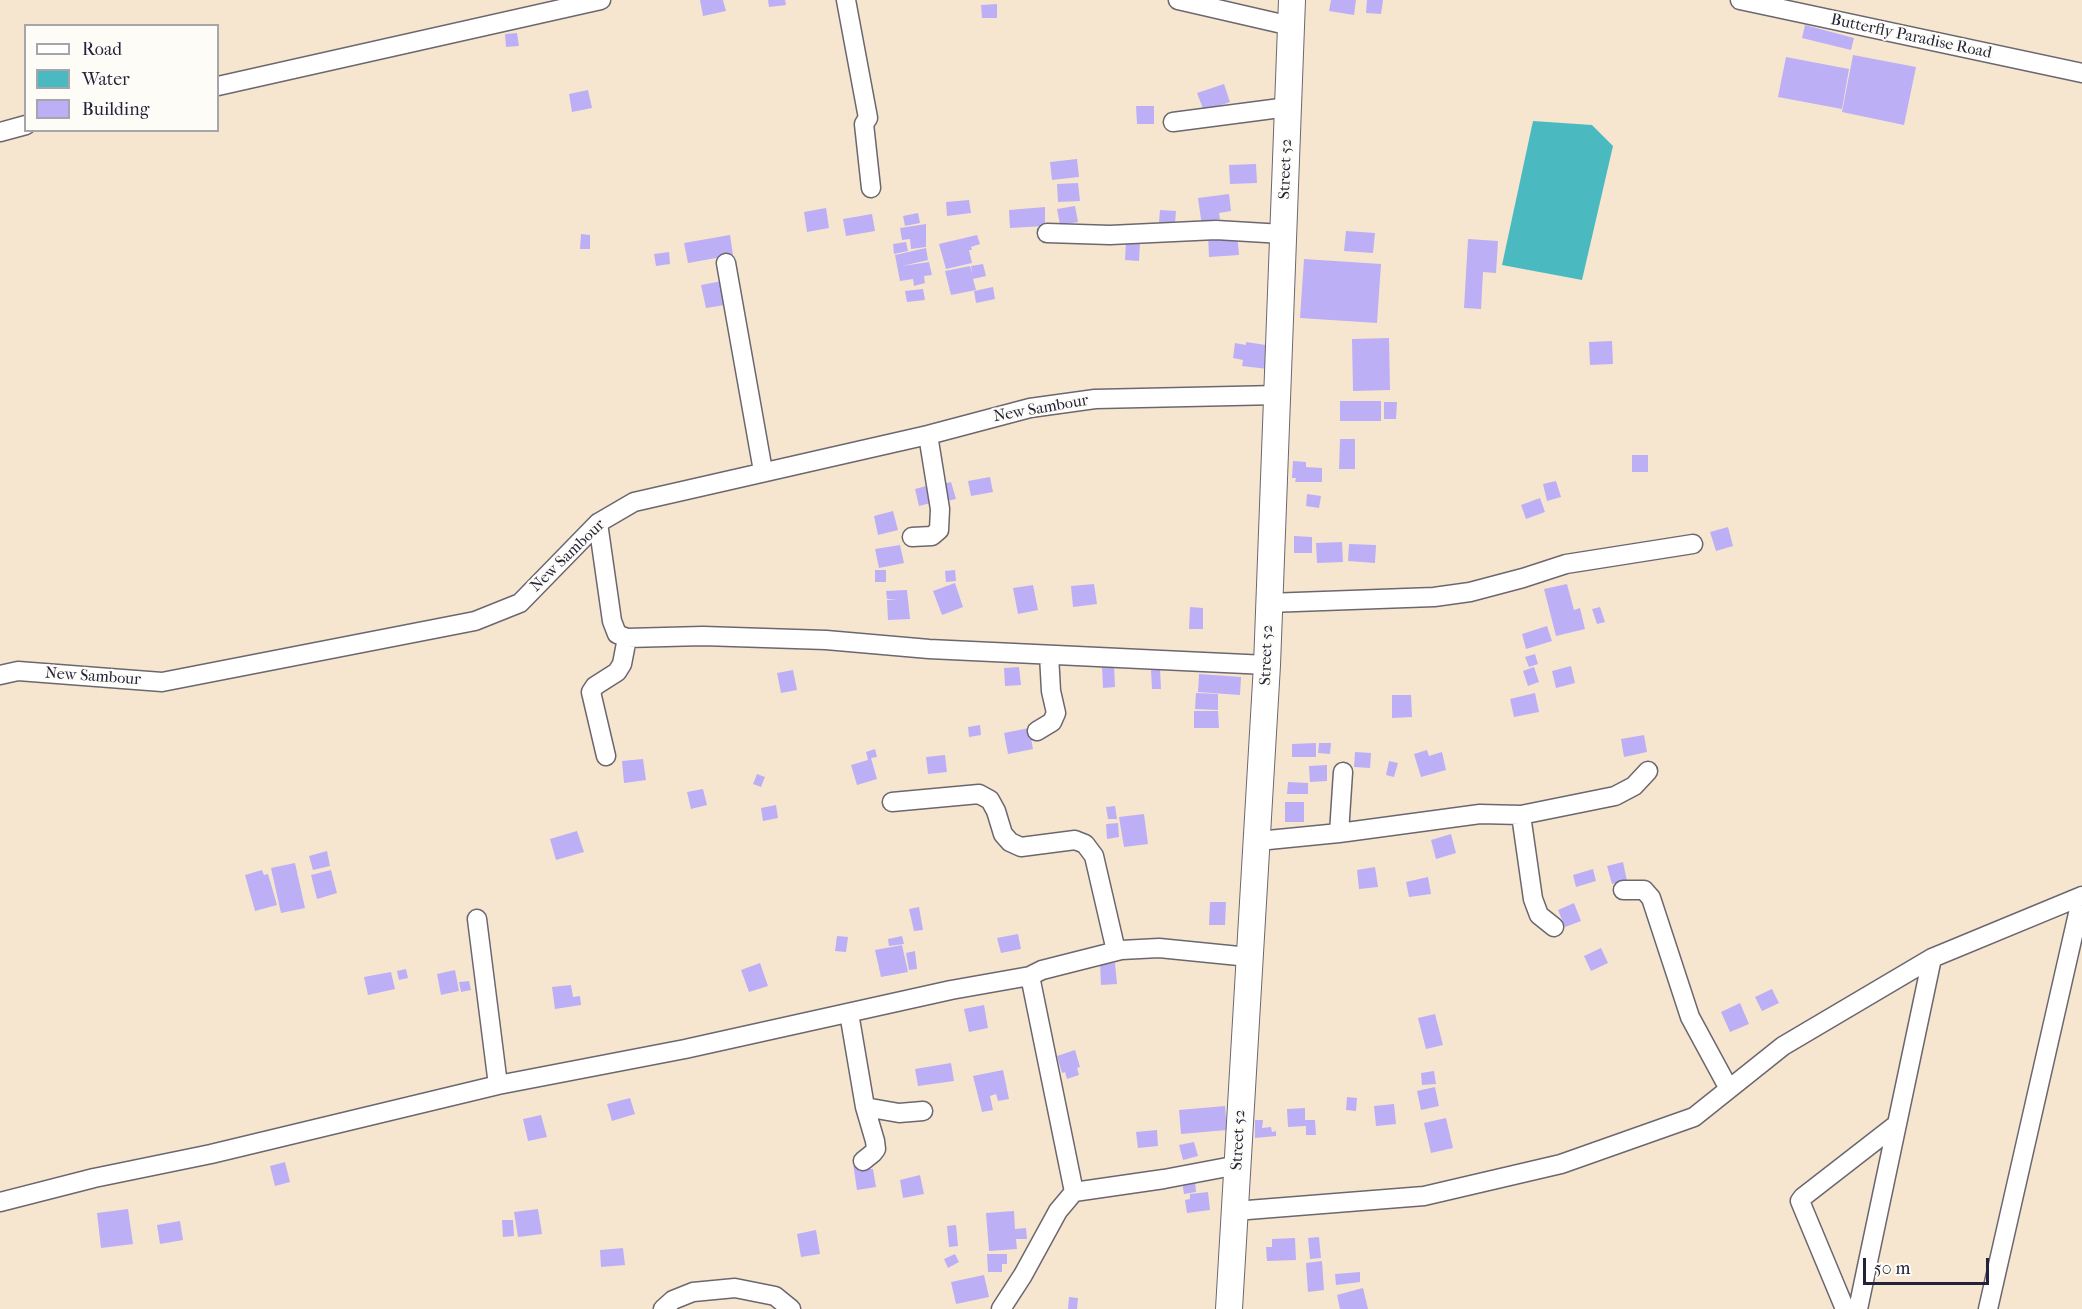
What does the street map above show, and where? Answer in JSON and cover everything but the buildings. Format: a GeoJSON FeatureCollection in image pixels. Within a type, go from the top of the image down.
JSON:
{"type":"FeatureCollection","features":[{"type":"Feature","properties":{"kind":"street"},"geometry":{"type":"LineString","coordinates":[[219,86],[601,0]]}},
{"type":"Feature","properties":{"kind":"street"},"geometry":{"type":"LineString","coordinates":[[846,0],[868,118],[864,124],[871,188]]}},
{"type":"Feature","properties":{"kind":"street"},"geometry":{"type":"LineString","coordinates":[[1178,0],[1291,26]]}},
{"type":"Feature","properties":{"kind":"street","name":"Street 52"},"geometry":{"type":"LineString","coordinates":[[1229,1309],[1267,665],[1292,0]]}},
{"type":"Feature","properties":{"kind":"street","name":"Butterfly Paradise Road"},"geometry":{"type":"LineString","coordinates":[[1740,0],[2082,73]]}},
{"type":"Feature","properties":{"kind":"street"},"geometry":{"type":"LineString","coordinates":[[1173,122],[1288,107]]}},
{"type":"Feature","properties":{"kind":"street"},"geometry":{"type":"LineString","coordinates":[[0,132],[24,126]]}},
{"type":"Feature","properties":{"kind":"street"},"geometry":{"type":"LineString","coordinates":[[1047,233],[1110,235],[1216,230],[1283,234]]}},
{"type":"Feature","properties":{"kind":"street"},"geometry":{"type":"LineString","coordinates":[[726,263],[763,471]]}},
{"type":"Feature","properties":{"kind":"street","name":"New Sambour"},"geometry":{"type":"LineString","coordinates":[[0,675],[18,671],[162,682],[475,621],[520,603],[598,523],[634,502],[928,435],[1030,408],[1095,399],[1278,395]]}},
{"type":"Feature","properties":{"kind":"street"},"geometry":{"type":"LineString","coordinates":[[912,537],[932,536],[939,531],[940,509],[928,435]]}},
{"type":"Feature","properties":{"kind":"street"},"geometry":{"type":"LineString","coordinates":[[598,523],[612,621],[617,634],[627,638],[703,636],[826,640],[928,650],[1267,665]]}},
{"type":"Feature","properties":{"kind":"street"},"geometry":{"type":"LineString","coordinates":[[1268,603],[1434,597],[1470,592],[1566,564],[1693,544]]}},
{"type":"Feature","properties":{"kind":"street"},"geometry":{"type":"LineString","coordinates":[[606,756],[591,692],[595,686],[617,672],[622,664],[627,638]]}},
{"type":"Feature","properties":{"kind":"street"},"geometry":{"type":"LineString","coordinates":[[1037,731],[1052,722],[1056,713],[1051,691],[1049,655]]}},
{"type":"Feature","properties":{"kind":"street"},"geometry":{"type":"LineString","coordinates":[[1258,841],[1339,833],[1480,814],[1521,814],[1615,796],[1634,786],[1648,771]]}},
{"type":"Feature","properties":{"kind":"street"},"geometry":{"type":"LineString","coordinates":[[1339,833],[1343,772]]}},
{"type":"Feature","properties":{"kind":"street"},"geometry":{"type":"LineString","coordinates":[[892,802],[979,794],[990,800],[1003,834],[1010,842],[1021,847],[1075,840],[1085,844],[1094,856],[1116,951]]}},
{"type":"Feature","properties":{"kind":"street"},"geometry":{"type":"LineString","coordinates":[[1521,814],[1533,899],[1539,915],[1554,927]]}},
{"type":"Feature","properties":{"kind":"street"},"geometry":{"type":"LineString","coordinates":[[1623,890],[1644,890],[1651,898],[1690,1017],[1729,1089]]}},
{"type":"Feature","properties":{"kind":"street"},"geometry":{"type":"LineString","coordinates":[[1235,1211],[1424,1196],[1561,1164],[1694,1117],[1783,1046],[1932,958],[2082,896]]}},
{"type":"Feature","properties":{"kind":"street"},"geometry":{"type":"LineString","coordinates":[[1988,1309],[2082,896]]}},
{"type":"Feature","properties":{"kind":"street"},"geometry":{"type":"LineString","coordinates":[[477,919],[498,1085]]}},
{"type":"Feature","properties":{"kind":"street"},"geometry":{"type":"LineString","coordinates":[[0,1202],[94,1178],[211,1154],[498,1085],[686,1049],[951,990],[1030,976],[1042,970],[1116,951],[1159,948],[1249,957]]}},
{"type":"Feature","properties":{"kind":"street"},"geometry":{"type":"LineString","coordinates":[[1858,1309],[1932,958]]}},
{"type":"Feature","properties":{"kind":"street"},"geometry":{"type":"LineString","coordinates":[[1030,976],[1074,1192]]}},
{"type":"Feature","properties":{"kind":"street"},"geometry":{"type":"LineString","coordinates":[[849,1013],[865,1107],[876,1149],[863,1161]]}},
{"type":"Feature","properties":{"kind":"street"},"geometry":{"type":"LineString","coordinates":[[865,1107],[898,1113],[924,1111]]}},
{"type":"Feature","properties":{"kind":"street"},"geometry":{"type":"LineString","coordinates":[[1845,1309],[1800,1201],[1898,1124]]}},
{"type":"Feature","properties":{"kind":"street"},"geometry":{"type":"LineString","coordinates":[[1001,1309],[1023,1275],[1058,1211],[1074,1192],[1238,1165]]}},
{"type":"Feature","properties":{"kind":"street"},"geometry":{"type":"LineString","coordinates":[[663,1309],[673,1300],[693,1292],[735,1288],[775,1296],[791,1309]]}},
{"type":"Feature","properties":{"kind":"water"},"geometry":{"type":"Polygon","coordinates":[[[1533,121],[1592,125],[1613,146],[1582,280],[1502,265],[1533,121]]]}}]}
